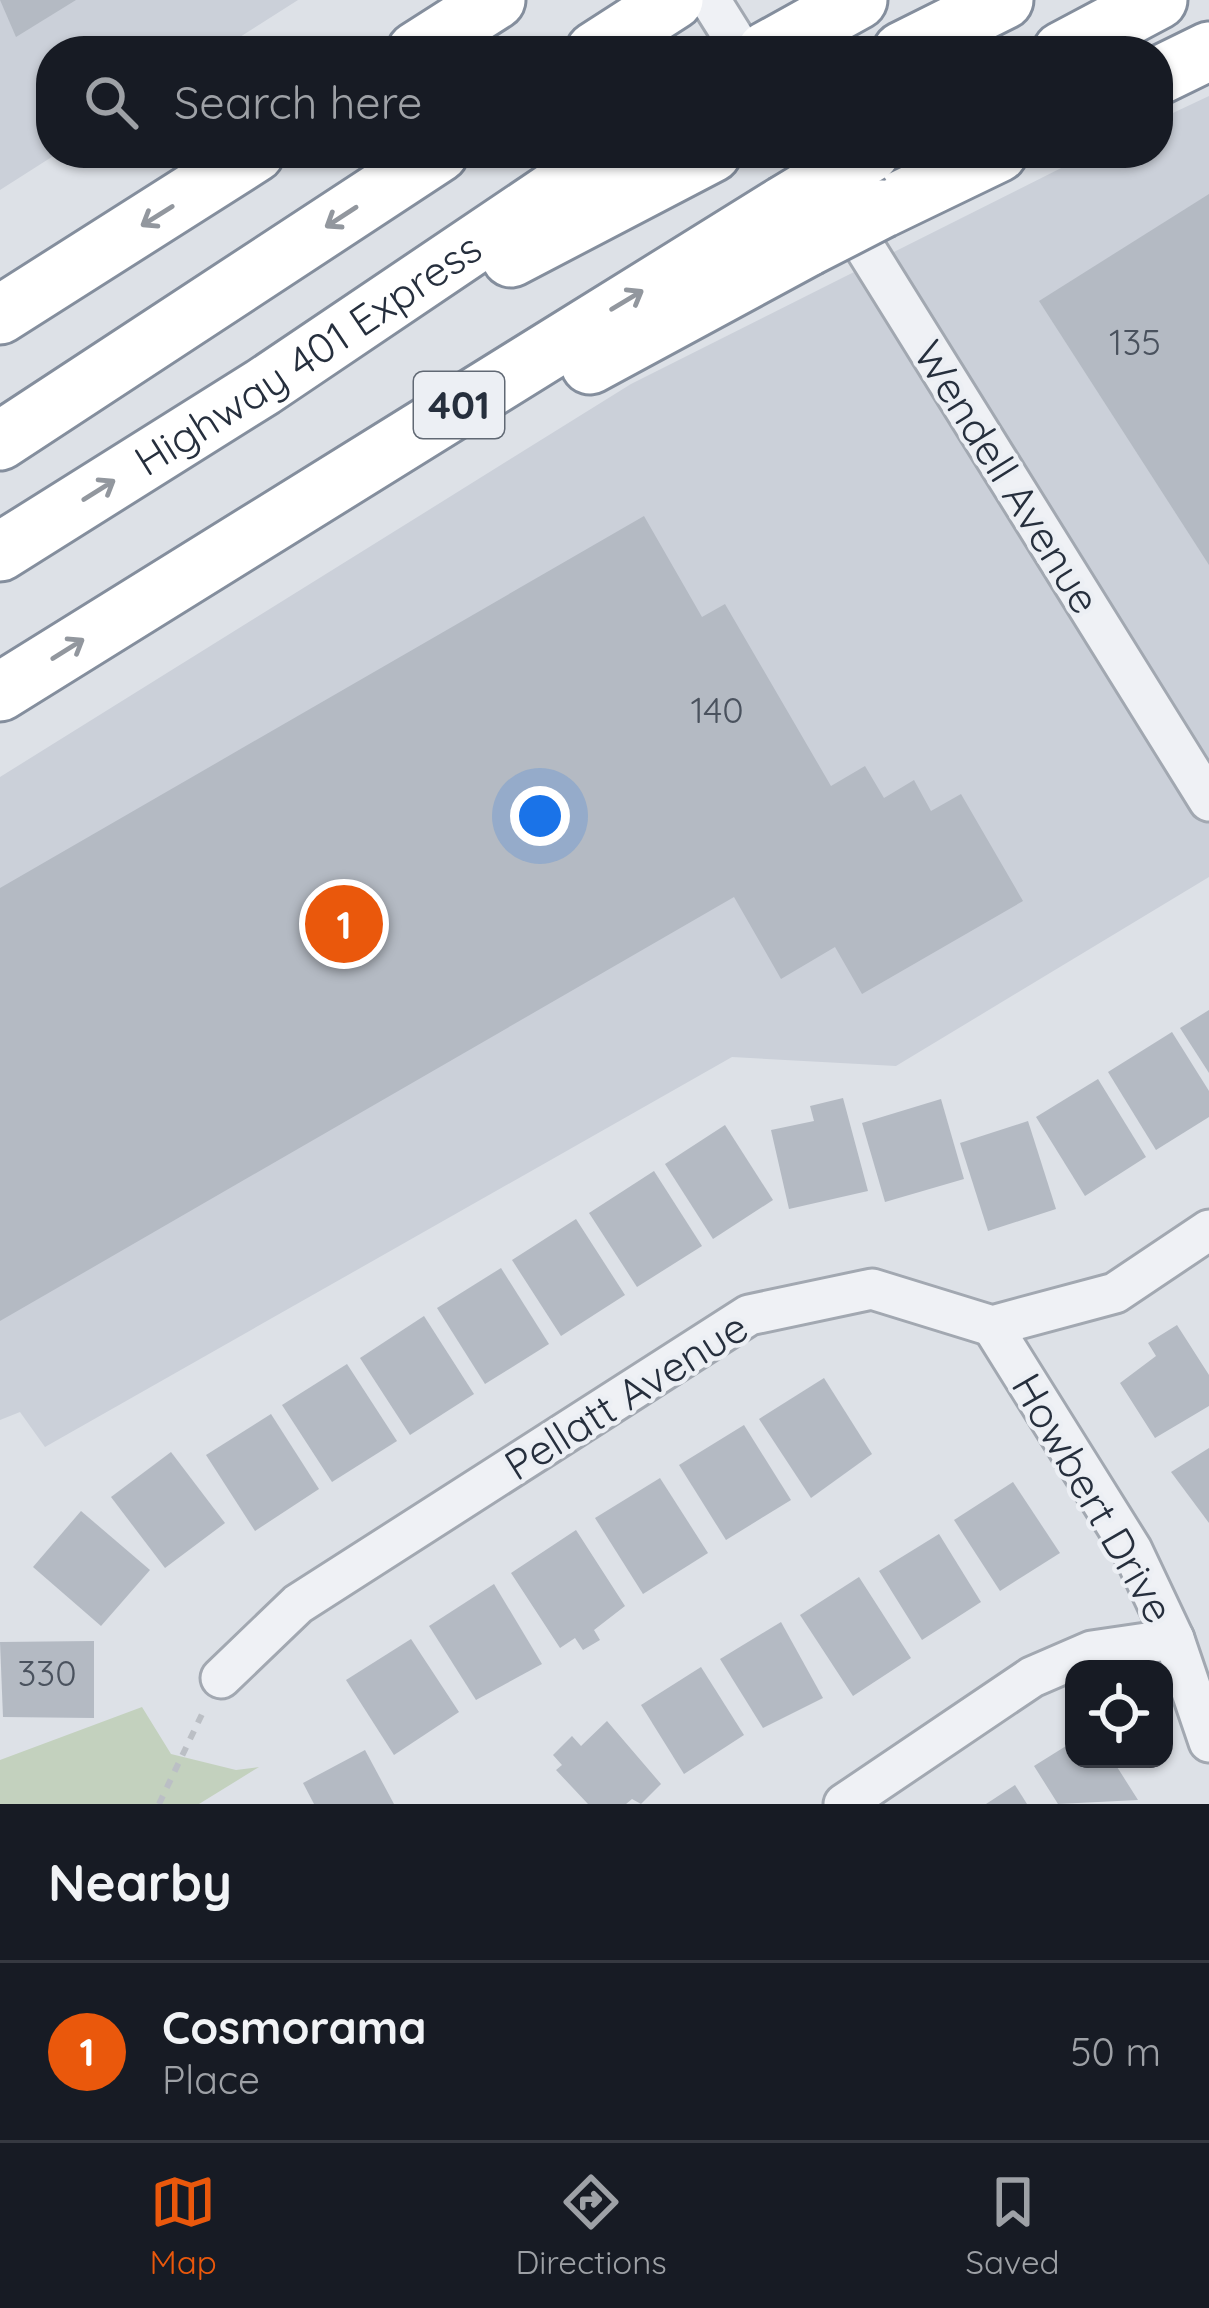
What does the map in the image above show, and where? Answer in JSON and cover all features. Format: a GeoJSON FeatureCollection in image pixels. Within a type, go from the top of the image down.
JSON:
{"type":"FeatureCollection","features":[{"type":"Feature","properties":{"kind":"highway"},"geometry":{"type":"LineString","coordinates":[[440,36],[496,0]]}},
{"type":"Feature","properties":{"kind":"highway"},"geometry":{"type":"LineString","coordinates":[[791,36],[858,0]]}},
{"type":"Feature","properties":{"kind":"highway"},"geometry":{"type":"LineString","coordinates":[[932,36],[1004,0]]}},
{"type":"Feature","properties":{"kind":"highway"},"geometry":{"type":"LineString","coordinates":[[1090,36],[1158,0]]}},
{"type":"Feature","properties":{"kind":"highway"},"geometry":{"type":"LineString","coordinates":[[1173,69],[1209,51]]}},
{"type":"Feature","properties":{"kind":"highway"},"geometry":{"type":"LineString","coordinates":[[0,315],[231,168]]}},
{"type":"Feature","properties":{"kind":"highway"},"geometry":{"type":"LineString","coordinates":[[0,441],[416,168]]}},
{"type":"Feature","properties":{"kind":"highway","name":"Highway 401 Express"},"geometry":{"type":"LineString","coordinates":[[0,552],[263,387],[588,168]]}},
{"type":"Feature","properties":{"kind":"highway"},"geometry":{"type":"LineString","coordinates":[[263,387],[683,168]]}},
{"type":"Feature","properties":{"kind":"highway"},"geometry":{"type":"LineString","coordinates":[[0,692],[136,607],[796,226],[855,168]]}},
{"type":"Feature","properties":{"kind":"highway"},"geometry":{"type":"LineString","coordinates":[[796,226],[882,209],[967,168]]}},
{"type":"Feature","properties":{"kind":"street"},"geometry":{"type":"LineString","coordinates":[[710,0],[733,36]]}},
{"type":"Feature","properties":{"kind":"street","name":"Wendell Avenue"},"geometry":{"type":"LineString","coordinates":[[815,168],[1209,801]]}},
{"type":"Feature","properties":{"kind":"street"},"geometry":{"type":"LineString","coordinates":[[992,1326],[1115,1293],[1209,1230]]}},
{"type":"Feature","properties":{"kind":"street","name":"Pellatt Avenue"},"geometry":{"type":"LineString","coordinates":[[221,1678],[298,1604],[749,1315],[872,1289],[992,1326]]}},
{"type":"Feature","properties":{"kind":"street","name":"Howbert Drive"},"geometry":{"type":"LineString","coordinates":[[992,1326],[1132,1550],[1174,1639],[1209,1742]]}},
{"type":"Feature","properties":{"kind":"street"},"geometry":{"type":"LineString","coordinates":[[844,1804],[1032,1677],[1092,1651],[1174,1639]]}},
{"type":"Feature","properties":{"kind":"path"},"geometry":{"type":"LineString","coordinates":[[159,1804],[221,1678]]}},
{"type":"Feature","properties":{"kind":"shaded area"},"geometry":{"type":"Polygon","coordinates":[[[0,0],[298,0],[242,36],[36,36],[36,167],[0,190],[0,0]]]}},
{"type":"Feature","properties":{"kind":"shaded area"},"geometry":{"type":"Polygon","coordinates":[[[1209,96],[1209,877],[896,1066],[732,1057],[45,1447],[20,1412],[0,1420],[0,777],[631,384],[1061,168],[1173,168],[1173,113],[1209,96]]]}},
{"type":"Feature","properties":{"kind":"green space"},"geometry":{"type":"Polygon","coordinates":[[[142,1707],[171,1754],[236,1770],[259,1767],[199,1804],[0,1804],[0,1760],[142,1707]]]}},
{"type":"Feature","properties":{"kind":"building"},"geometry":{"type":"Polygon","coordinates":[[[0,0],[76,0],[16,37],[0,0]]]}},
{"type":"Feature","properties":{"kind":"building"},"geometry":{"type":"Polygon","coordinates":[[[1209,194],[1209,565],[1039,301],[1209,194]]]}},
{"type":"Feature","properties":{"kind":"building"},"geometry":{"type":"Polygon","coordinates":[[[644,516],[702,617],[725,604],[831,786],[865,766],[884,798],[914,780],[931,811],[961,794],[1023,901],[862,994],[835,947],[781,979],[734,897],[0,1321],[0,888],[644,516]]]}},
{"type":"Feature","properties":{"kind":"building"},"geometry":{"type":"Polygon","coordinates":[[[1209,1010],[1209,1073],[1180,1028],[1209,1010]]]}},
{"type":"Feature","properties":{"kind":"building"},"geometry":{"type":"Polygon","coordinates":[[[1172,1032],[1209,1091],[1209,1117],[1156,1150],[1108,1072],[1172,1032]]]}},
{"type":"Feature","properties":{"kind":"building"},"geometry":{"type":"Polygon","coordinates":[[[1098,1079],[1146,1157],[1085,1196],[1036,1117],[1098,1079]]]}},
{"type":"Feature","properties":{"kind":"building"},"geometry":{"type":"Polygon","coordinates":[[[843,1098],[868,1191],[789,1209],[771,1130],[814,1121],[810,1106],[843,1098]]]}},
{"type":"Feature","properties":{"kind":"building"},"geometry":{"type":"Polygon","coordinates":[[[941,1099],[964,1179],[885,1202],[862,1123],[941,1099]]]}},
{"type":"Feature","properties":{"kind":"building"},"geometry":{"type":"Polygon","coordinates":[[[1028,1121],[1056,1209],[988,1231],[960,1143],[1028,1121]]]}},
{"type":"Feature","properties":{"kind":"building"},"geometry":{"type":"Polygon","coordinates":[[[725,1125],[773,1200],[713,1239],[665,1164],[725,1125]]]}},
{"type":"Feature","properties":{"kind":"building"},"geometry":{"type":"Polygon","coordinates":[[[654,1171],[702,1246],[637,1287],[589,1213],[654,1171]]]}},
{"type":"Feature","properties":{"kind":"building"},"geometry":{"type":"Polygon","coordinates":[[[576,1219],[625,1295],[561,1336],[512,1260],[576,1219]]]}},
{"type":"Feature","properties":{"kind":"building"},"geometry":{"type":"Polygon","coordinates":[[[501,1268],[549,1344],[485,1384],[437,1308],[501,1268]]]}},
{"type":"Feature","properties":{"kind":"building"},"geometry":{"type":"Polygon","coordinates":[[[424,1316],[474,1394],[410,1435],[360,1358],[424,1316]]]}},
{"type":"Feature","properties":{"kind":"building"},"geometry":{"type":"Polygon","coordinates":[[[1177,1325],[1209,1375],[1209,1406],[1155,1438],[1120,1383],[1156,1356],[1148,1343],[1177,1325]]]}},
{"type":"Feature","properties":{"kind":"building"},"geometry":{"type":"Polygon","coordinates":[[[347,1364],[397,1441],[332,1482],[282,1405],[347,1364]]]}},
{"type":"Feature","properties":{"kind":"building"},"geometry":{"type":"Polygon","coordinates":[[[824,1378],[872,1454],[811,1498],[759,1419],[824,1378]]]}},
{"type":"Feature","properties":{"kind":"building"},"geometry":{"type":"Polygon","coordinates":[[[271,1414],[319,1489],[255,1531],[206,1455],[271,1414]]]}},
{"type":"Feature","properties":{"kind":"building"},"geometry":{"type":"Polygon","coordinates":[[[744,1425],[791,1500],[726,1540],[679,1465],[744,1425]]]}},
{"type":"Feature","properties":{"kind":"building"},"geometry":{"type":"Polygon","coordinates":[[[1209,1448],[1209,1523],[1171,1472],[1209,1448]]]}},
{"type":"Feature","properties":{"kind":"building"},"geometry":{"type":"Polygon","coordinates":[[[171,1452],[225,1523],[165,1568],[111,1497],[171,1452]]]}},
{"type":"Feature","properties":{"kind":"building"},"geometry":{"type":"Polygon","coordinates":[[[660,1478],[708,1553],[643,1594],[595,1518],[660,1478]]]}},
{"type":"Feature","properties":{"kind":"building"},"geometry":{"type":"Polygon","coordinates":[[[1013,1482],[1060,1553],[1000,1591],[954,1520],[1013,1482]]]}},
{"type":"Feature","properties":{"kind":"building"},"geometry":{"type":"Polygon","coordinates":[[[81,1511],[150,1570],[101,1626],[33,1567],[81,1511]]]}},
{"type":"Feature","properties":{"kind":"building"},"geometry":{"type":"Polygon","coordinates":[[[576,1530],[625,1606],[594,1630],[600,1640],[583,1650],[575,1638],[560,1648],[511,1573],[576,1530]]]}},
{"type":"Feature","properties":{"kind":"building"},"geometry":{"type":"Polygon","coordinates":[[[939,1534],[981,1602],[922,1640],[879,1571],[939,1534]]]}},
{"type":"Feature","properties":{"kind":"building"},"geometry":{"type":"Polygon","coordinates":[[[859,1577],[911,1658],[853,1696],[800,1615],[859,1577]]]}},
{"type":"Feature","properties":{"kind":"building"},"geometry":{"type":"Polygon","coordinates":[[[494,1584],[542,1664],[476,1700],[429,1626],[494,1584]]]}},
{"type":"Feature","properties":{"kind":"building"},"geometry":{"type":"Polygon","coordinates":[[[781,1622],[823,1698],[763,1728],[720,1659],[781,1622]]]}},
{"type":"Feature","properties":{"kind":"building"},"geometry":{"type":"Polygon","coordinates":[[[411,1639],[459,1712],[394,1755],[346,1680],[411,1639]]]}},
{"type":"Feature","properties":{"kind":"building"},"geometry":{"type":"Polygon","coordinates":[[[94,1641],[94,1718],[3,1717],[0,1642],[94,1641]]]}},
{"type":"Feature","properties":{"kind":"building"},"geometry":{"type":"Polygon","coordinates":[[[701,1667],[744,1735],[684,1774],[641,1705],[701,1667]]]}},
{"type":"Feature","properties":{"kind":"building"},"geometry":{"type":"Polygon","coordinates":[[[607,1721],[661,1784],[641,1804],[632,1799],[626,1804],[588,1804],[556,1770],[562,1765],[553,1755],[572,1736],[581,1746],[607,1721]]]}},
{"type":"Feature","properties":{"kind":"building"},"geometry":{"type":"Polygon","coordinates":[[[1065,1747],[1065,1768],[1118,1768],[1138,1800],[1058,1804],[1034,1766],[1065,1747]]]}},
{"type":"Feature","properties":{"kind":"building"},"geometry":{"type":"Polygon","coordinates":[[[365,1750],[394,1804],[314,1804],[303,1783],[365,1750]]]}},
{"type":"Feature","properties":{"kind":"building"},"geometry":{"type":"Polygon","coordinates":[[[1015,1785],[1027,1804],[986,1804],[1015,1785]]]}},
{"type":"Feature","properties":{"kind":"place","name":"Cosmorama"},"geometry":{"type":"Point","coordinates":[344,924]}}]}
